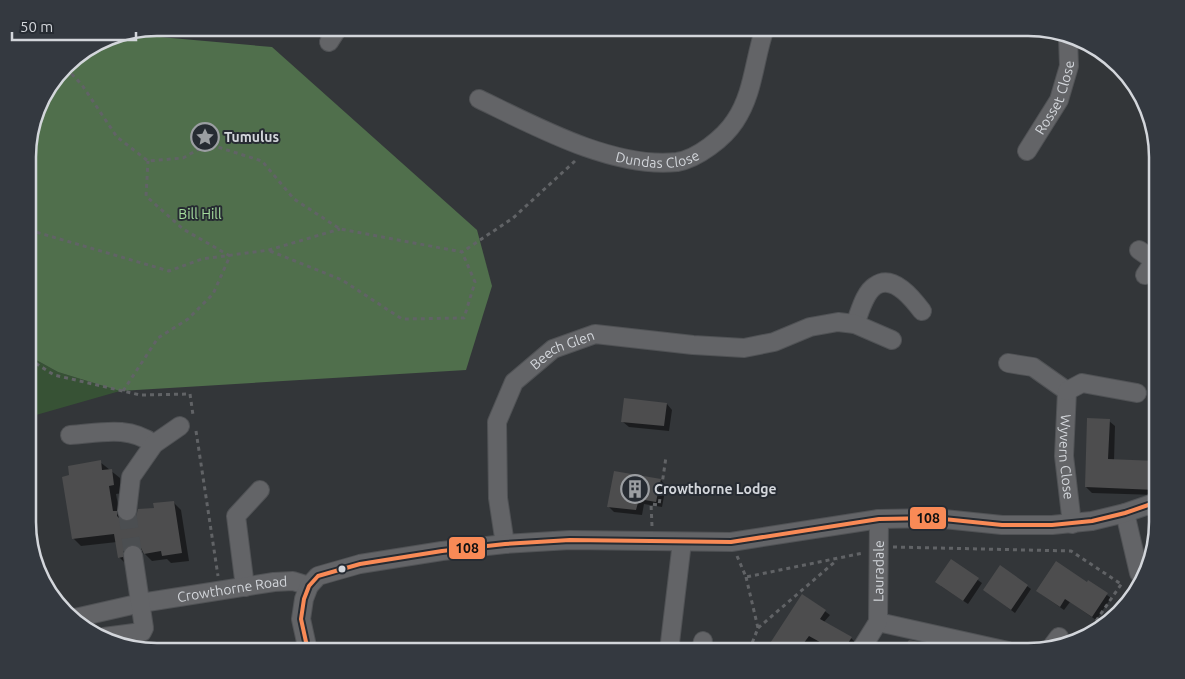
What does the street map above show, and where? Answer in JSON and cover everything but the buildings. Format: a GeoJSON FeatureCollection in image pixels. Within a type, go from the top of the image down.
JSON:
{"type":"FeatureCollection","features":[{"type":"Feature","properties":{"kind":"street","name":"Dundas Close"},"geometry":{"type":"LineString","coordinates":[[479,99],[542,130],[588,148],[646,162],[679,162],[709,149],[734,123],[747,100],[763,36]]}},
{"type":"Feature","properties":{"kind":"street","name":"Rosset Close"},"geometry":{"type":"LineString","coordinates":[[1027,151],[1059,100],[1069,66],[1068,43]]}},
{"type":"Feature","properties":{"kind":"street"},"geometry":{"type":"LineString","coordinates":[[1139,250],[1148,260]]}},
{"type":"Feature","properties":{"kind":"street"},"geometry":{"type":"LineString","coordinates":[[892,340],[855,324],[866,298],[875,286],[883,283],[895,285],[910,295],[922,311]]}},
{"type":"Feature","properties":{"kind":"street","name":"Beech Glen"},"geometry":{"type":"LineString","coordinates":[[505,544],[498,498],[497,422],[514,382],[553,349],[594,334],[693,345],[744,348],[774,342],[810,326],[838,322],[855,324]]}},
{"type":"Feature","properties":{"kind":"street"},"geometry":{"type":"LineString","coordinates":[[1008,363],[1033,367],[1068,391],[1082,383],[1137,393]]}},
{"type":"Feature","properties":{"kind":"street","name":"Wyvern Close"},"geometry":{"type":"LineString","coordinates":[[1068,391],[1064,456],[1072,524]]}},
{"type":"Feature","properties":{"kind":"street"},"geometry":{"type":"LineString","coordinates":[[127,511],[131,477],[154,444],[180,426]]}},
{"type":"Feature","properties":{"kind":"street"},"geometry":{"type":"LineString","coordinates":[[70,435],[122,431],[144,437],[154,444]]}},
{"type":"Feature","properties":{"kind":"street"},"geometry":{"type":"LineString","coordinates":[[245,586],[236,516],[260,490]]}},
{"type":"Feature","properties":{"kind":"street"},"geometry":{"type":"LineString","coordinates":[[306,643],[301,619],[304,599],[309,586],[318,576],[360,564],[442,551],[505,544],[570,540],[731,542],[880,519],[934,518],[1031,526],[1072,524],[1125,513],[1148,505]]}},
{"type":"Feature","properties":{"kind":"street"},"geometry":{"type":"LineString","coordinates":[[1125,513],[1138,571]]}},
{"type":"Feature","properties":{"kind":"street","name":"Lauradale"},"geometry":{"type":"LineString","coordinates":[[878,622],[880,519]]}},
{"type":"Feature","properties":{"kind":"street"},"geometry":{"type":"LineString","coordinates":[[670,642],[682,542]]}},
{"type":"Feature","properties":{"kind":"street"},"geometry":{"type":"LineString","coordinates":[[115,635],[142,632],[144,628],[133,555]]}},
{"type":"Feature","properties":{"kind":"street","name":"Crowthorne Road"},"geometry":{"type":"LineString","coordinates":[[82,616],[141,603],[245,586],[293,581],[309,586]]}},
{"type":"Feature","properties":{"kind":"street"},"geometry":{"type":"LineString","coordinates":[[96,613],[97,626]]}},
{"type":"Feature","properties":{"kind":"street"},"geometry":{"type":"LineString","coordinates":[[865,642],[878,622],[968,642]]}},
{"type":"Feature","properties":{"kind":"path"},"geometry":{"type":"LineString","coordinates":[[71,73],[82,85],[117,137],[148,161],[183,158],[208,144],[262,161],[294,199],[340,229],[462,252],[513,218],[588,148]]}},
{"type":"Feature","properties":{"kind":"path"},"geometry":{"type":"LineString","coordinates":[[148,161],[146,196],[183,229],[230,256]]}},
{"type":"Feature","properties":{"kind":"path"},"geometry":{"type":"LineString","coordinates":[[36,232],[169,272],[202,259],[269,250],[340,229]]}},
{"type":"Feature","properties":{"kind":"path"},"geometry":{"type":"LineString","coordinates":[[269,250],[342,280],[402,319],[464,318],[475,282],[462,252]]}},
{"type":"Feature","properties":{"kind":"path"},"geometry":{"type":"LineString","coordinates":[[123,391],[158,338],[188,319],[213,294],[230,256]]}},
{"type":"Feature","properties":{"kind":"path"},"geometry":{"type":"LineString","coordinates":[[652,522],[651,504],[659,505],[666,456]]}},
{"type":"Feature","properties":{"kind":"path"},"geometry":{"type":"LineString","coordinates":[[731,542],[746,576],[758,628]]}},
{"type":"Feature","properties":{"kind":"path"},"geometry":{"type":"LineString","coordinates":[[746,576],[889,547],[1071,551],[1121,584],[1094,623]]}},
{"type":"Feature","properties":{"kind":"path"},"geometry":{"type":"LineString","coordinates":[[752,642],[758,628],[839,558]]}},
{"type":"Feature","properties":{"kind":"green space","name":"Bill Hill"},"geometry":{"type":"Polygon","coordinates":[[[160,37],[272,47],[477,230],[492,286],[466,370],[120,391],[58,372],[36,360],[36,158],[40,126],[45,111],[61,84],[78,66],[111,45],[134,39],[160,37]]]}},
{"type":"Feature","properties":{"kind":"green space"},"geometry":{"type":"Polygon","coordinates":[[[36,360],[58,372],[120,391],[36,415],[36,360]]]}},
{"type":"Feature","properties":{"kind":"tunnel"},"geometry":{"type":"LineString","coordinates":[[127,511],[133,555]]}},
{"type":"Feature","properties":{"kind":"transit line","name":"108"},"geometry":{"type":"LineString","coordinates":[[306,643],[301,619],[304,599],[309,586],[318,576],[360,564],[442,551],[505,544],[570,540],[731,542],[879,519],[934,518],[1002,525],[1052,525],[1092,521],[1148,505]]}},
{"type":"Feature","properties":{"kind":"place","name":"Tumulus"},"geometry":{"type":"Point","coordinates":[205,137]}},
{"type":"Feature","properties":{"kind":"place","name":"Crowthorne Lodge"},"geometry":{"type":"Point","coordinates":[635,489]}}]}
